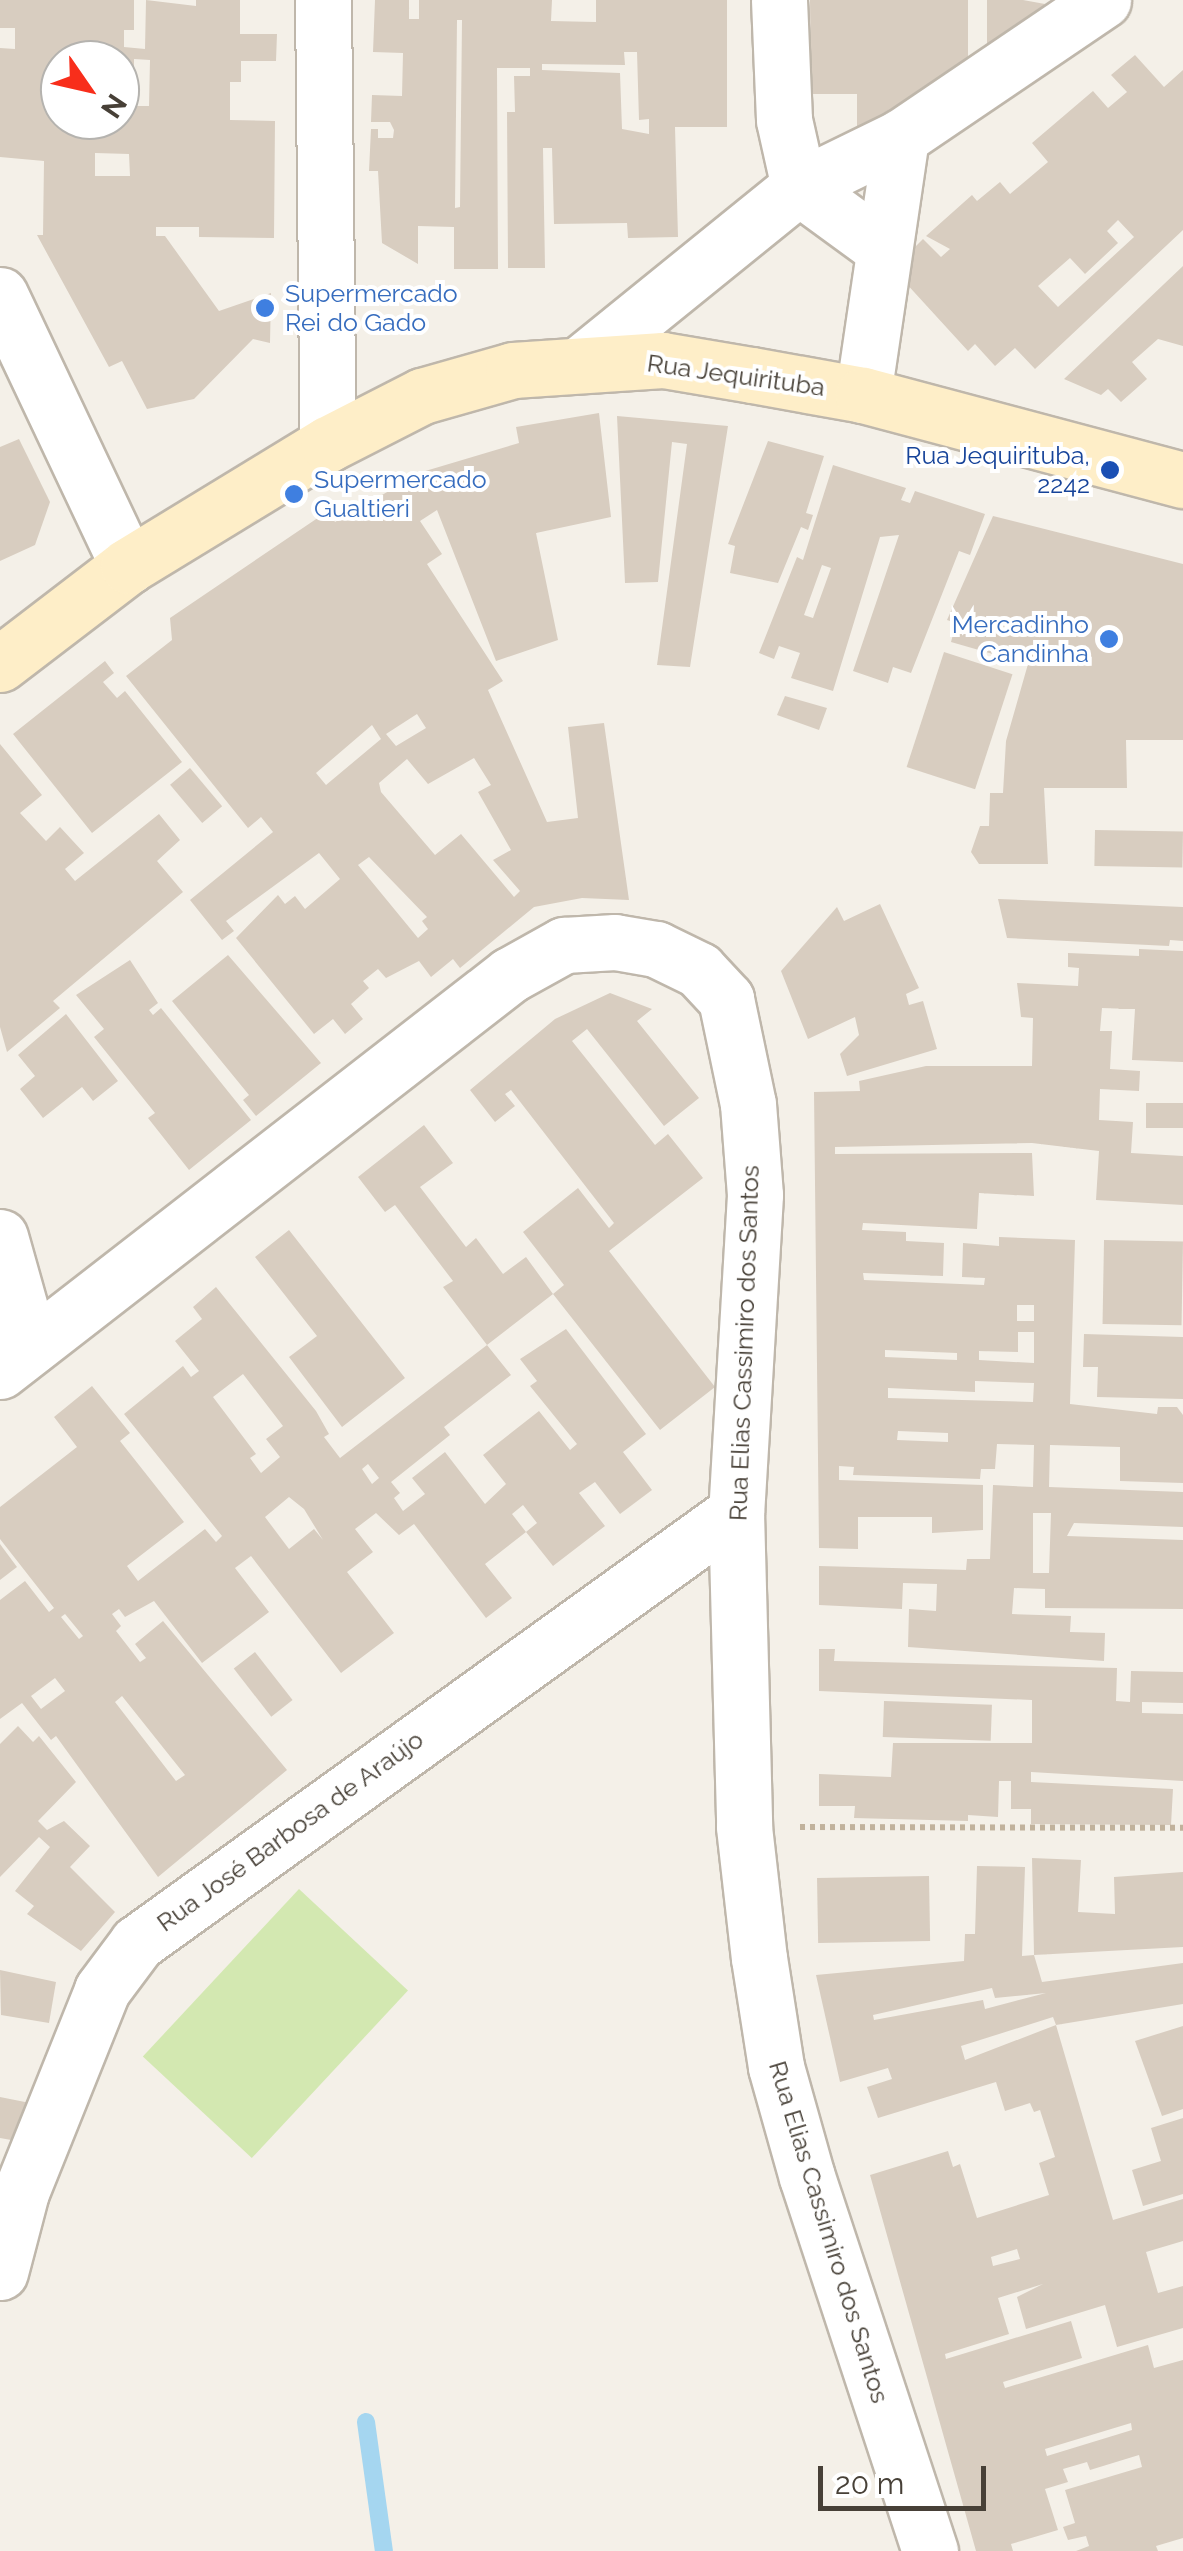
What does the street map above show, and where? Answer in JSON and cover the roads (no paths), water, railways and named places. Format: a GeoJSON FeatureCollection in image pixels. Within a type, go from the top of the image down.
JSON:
{"type":"FeatureCollection","features":[{"type":"Feature","properties":{"kind":"main road","name":"Rua Jequirituba"},"geometry":{"type":"LineString","coordinates":[[0,664],[128,566],[328,444],[422,396],[513,370],[584,361],[663,360],[863,395],[1183,480]]}},
{"type":"Feature","properties":{"kind":"street"},"geometry":{"type":"LineString","coordinates":[[323,0],[328,444]]}},
{"type":"Feature","properties":{"kind":"street"},"geometry":{"type":"LineString","coordinates":[[779,0],[784,120],[798,187],[880,246]]}},
{"type":"Feature","properties":{"kind":"street"},"geometry":{"type":"LineString","coordinates":[[584,361],[798,187],[901,136],[1103,0]]}},
{"type":"Feature","properties":{"kind":"street"},"geometry":{"type":"LineString","coordinates":[[863,395],[880,246],[901,136]]}},
{"type":"Feature","properties":{"kind":"street"},"geometry":{"type":"LineString","coordinates":[[0,296],[128,566]]}},
{"type":"Feature","properties":{"kind":"street","name":"Rua Elias Cassimiro dos Santos"},"geometry":{"type":"LineString","coordinates":[[15,1359],[510,975],[564,945],[615,942],[656,950],[698,970],[726,1000],[748,1104],[755,1195],[736,1512],[744,1827],[776,2067],[930,2551]]}},
{"type":"Feature","properties":{"kind":"street"},"geometry":{"type":"LineString","coordinates":[[0,1237],[15,1359]]}},
{"type":"Feature","properties":{"kind":"street","name":"Rua José Barbosa de Araújo"},"geometry":{"type":"LineString","coordinates":[[0,2272],[21,2192],[102,1990],[137,1944],[736,1512]]}},
{"type":"Feature","properties":{"kind":"waterway"},"geometry":{"type":"LineString","coordinates":[[366,2422],[384,2551]]}},
{"type":"Feature","properties":{"kind":"place","name":"Supermercado Rei do Gado"},"geometry":{"type":"Point","coordinates":[265,308]}},
{"type":"Feature","properties":{"kind":"place","name":"Rua Jequirituba, 2242"},"geometry":{"type":"Point","coordinates":[1110,470]}},
{"type":"Feature","properties":{"kind":"place","name":"Supermercado Gualtieri"},"geometry":{"type":"Point","coordinates":[294,494]}},
{"type":"Feature","properties":{"kind":"place","name":"Mercadinho Candinha"},"geometry":{"type":"Point","coordinates":[1109,639]}}]}
